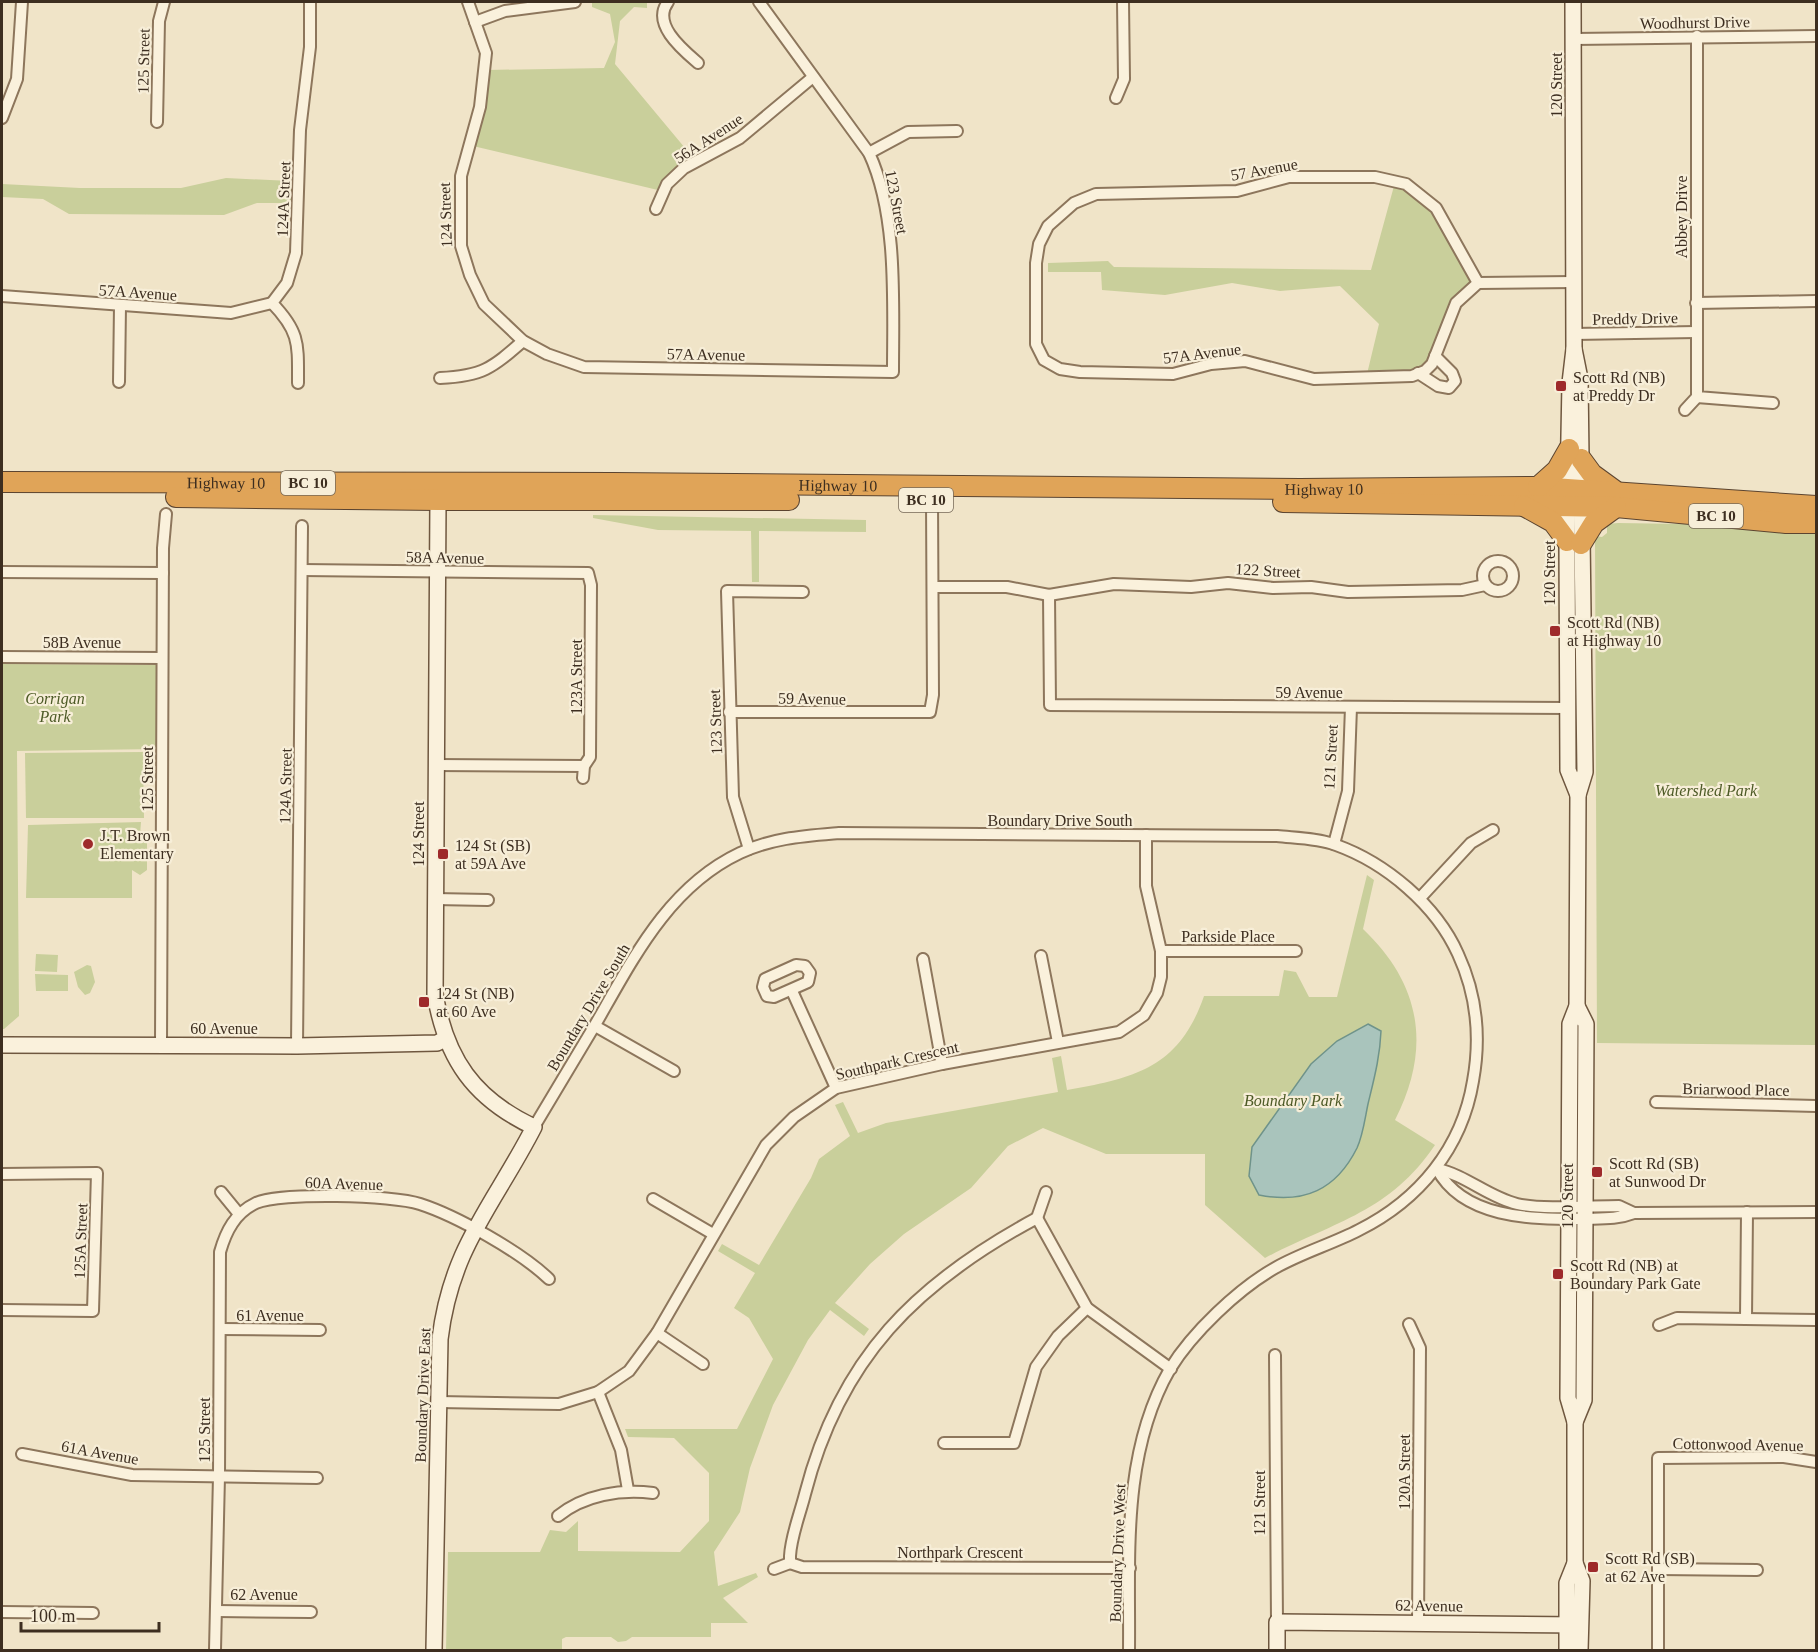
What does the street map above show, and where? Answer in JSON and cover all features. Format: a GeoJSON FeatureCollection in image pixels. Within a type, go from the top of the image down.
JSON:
{"type":"FeatureCollection","features":[{"type":"Feature","properties":{"kind":"highway"},"geometry":{"type":"LineString","coordinates":[[1522,504],[1553,522],[1574,542],[1615,499],[1575,454],[1538,487]]}},
{"type":"Feature","properties":{"kind":"highway","name":"Highway 10"},"geometry":{"type":"LineString","coordinates":[[2,482],[614,483],[1276,489],[1538,487],[1575,497]]}},
{"type":"Feature","properties":{"kind":"highway"},"geometry":{"type":"LineString","coordinates":[[438,500],[455,491],[600,491],[614,483]]}},
{"type":"Feature","properties":{"kind":"highway","name":"Highway 10"},"geometry":{"type":"LineString","coordinates":[[2,496],[1522,504],[1575,497],[1816,506]]}},
{"type":"Feature","properties":{"kind":"highway","name":"Highway 10"},"geometry":{"type":"LineString","coordinates":[[1615,499],[1786,523],[1816,523]]}},
{"type":"Feature","properties":{"kind":"street"},"geometry":{"type":"LineString","coordinates":[[2,118],[17,79],[22,2]]}},
{"type":"Feature","properties":{"kind":"street","name":"125 Street"},"geometry":{"type":"LineString","coordinates":[[157,122],[159,21],[164,2]]}},
{"type":"Feature","properties":{"kind":"street","name":"124A Street"},"geometry":{"type":"LineString","coordinates":[[272,303],[286,283],[296,253],[300,130],[310,47],[310,2]]}},
{"type":"Feature","properties":{"kind":"street","name":"124 Street"},"geometry":{"type":"LineString","coordinates":[[468,2],[486,53],[480,107],[461,176],[461,246],[470,275],[484,303],[524,341]]}},
{"type":"Feature","properties":{"kind":"street"},"geometry":{"type":"LineString","coordinates":[[475,22],[523,7],[575,2]]}},
{"type":"Feature","properties":{"kind":"street"},"geometry":{"type":"LineString","coordinates":[[668,2],[665,5],[665,24],[676,45],[698,63]]}},
{"type":"Feature","properties":{"kind":"street","name":"123 Street"},"geometry":{"type":"LineString","coordinates":[[759,2],[869,153],[880,176],[893,272],[893,372]]}},
{"type":"Feature","properties":{"kind":"street"},"geometry":{"type":"LineString","coordinates":[[1116,98],[1124,80],[1124,2]]}},
{"type":"Feature","properties":{"kind":"street","name":"120 Street"},"geometry":{"type":"LineString","coordinates":[[1573,2],[1574,342],[1570,383],[1575,454],[1575,497],[1567,708],[1568,770],[1578,795]]}},
{"type":"Feature","properties":{"kind":"street","name":"Woodhurst Drive"},"geometry":{"type":"LineString","coordinates":[[1574,39],[1696,36],[1816,38]]}},
{"type":"Feature","properties":{"kind":"street","name":"Abbey Drive"},"geometry":{"type":"LineString","coordinates":[[1696,36],[1696,397]]}},
{"type":"Feature","properties":{"kind":"street","name":"56A Avenue"},"geometry":{"type":"LineString","coordinates":[[656,209],[667,184],[684,168],[740,138],[813,77]]}},
{"type":"Feature","properties":{"kind":"street"},"geometry":{"type":"LineString","coordinates":[[869,153],[908,132],[957,130]]}},
{"type":"Feature","properties":{"kind":"street","name":"57 Avenue"},"geometry":{"type":"LineString","coordinates":[[1060,369],[1044,360],[1036,344],[1036,263],[1040,244],[1048,226],[1074,203],[1096,194],[1237,191],[1289,177],[1375,177],[1406,184],[1436,207],[1478,283]]}},
{"type":"Feature","properties":{"kind":"street"},"geometry":{"type":"LineString","coordinates":[[1418,374],[1425,371],[1435,356],[1456,303],[1478,283],[1574,282]]}},
{"type":"Feature","properties":{"kind":"street","name":"57A Avenue"},"geometry":{"type":"LineString","coordinates":[[2,297],[231,313],[272,303]]}},
{"type":"Feature","properties":{"kind":"street","name":"Preddy Drive"},"geometry":{"type":"LineString","coordinates":[[1696,303],[1816,301]]}},
{"type":"Feature","properties":{"kind":"street"},"geometry":{"type":"LineString","coordinates":[[272,303],[290,321],[297,343],[298,383]]}},
{"type":"Feature","properties":{"kind":"street"},"geometry":{"type":"LineString","coordinates":[[119,382],[120,306]]}},
{"type":"Feature","properties":{"kind":"street","name":"Preddy Drive"},"geometry":{"type":"LineString","coordinates":[[1574,342],[1696,332]]}},
{"type":"Feature","properties":{"kind":"street"},"geometry":{"type":"LineString","coordinates":[[440,378],[469,376],[494,367],[524,341]]}},
{"type":"Feature","properties":{"kind":"street","name":"57A Avenue"},"geometry":{"type":"LineString","coordinates":[[524,341],[547,354],[584,367],[893,372]]}},
{"type":"Feature","properties":{"kind":"street","name":"57A Avenue"},"geometry":{"type":"LineString","coordinates":[[1060,369],[1173,374],[1211,364],[1245,362],[1314,379],[1418,374],[1438,386],[1449,388],[1455,381],[1452,372],[1435,356]]}},
{"type":"Feature","properties":{"kind":"street"},"geometry":{"type":"LineString","coordinates":[[1685,410],[1696,397],[1773,403]]}},
{"type":"Feature","properties":{"kind":"street","name":"124 Street"},"geometry":{"type":"LineString","coordinates":[[438,500],[435,994],[445,1039],[472,1084],[517,1119],[534,1128]]}},
{"type":"Feature","properties":{"kind":"street"},"geometry":{"type":"LineString","coordinates":[[932,500],[933,587]]}},
{"type":"Feature","properties":{"kind":"street","name":"125 Street"},"geometry":{"type":"LineString","coordinates":[[161,1046],[162,658],[166,514]]}},
{"type":"Feature","properties":{"kind":"street","name":"124A Street"},"geometry":{"type":"LineString","coordinates":[[297,1046],[302,526]]}},
{"type":"Feature","properties":{"kind":"street","name":"120 Street"},"geometry":{"type":"LineString","coordinates":[[1574,542],[1585,772],[1578,795],[1577,1006],[1586,1024],[1568,1398],[1575,1422],[1575,1563],[1567,1583],[1580,1650]]}},
{"type":"Feature","properties":{"kind":"street","name":"58A Avenue"},"geometry":{"type":"LineString","coordinates":[[302,570],[438,572],[593,581]]}},
{"type":"Feature","properties":{"kind":"street"},"geometry":{"type":"LineString","coordinates":[[2,572],[163,573]]}},
{"type":"Feature","properties":{"kind":"street","name":"123A Street"},"geometry":{"type":"LineString","coordinates":[[436,765],[583,772],[591,758],[593,581]]}},
{"type":"Feature","properties":{"kind":"street","name":"122 Street"},"geometry":{"type":"LineString","coordinates":[[933,587],[1007,587],[1049,595],[1114,584],[1191,587],[1228,583],[1273,588],[1311,587],[1348,591],[1462,590],[1485,585]]}},
{"type":"Feature","properties":{"kind":"street","name":"59 Avenue"},"geometry":{"type":"LineString","coordinates":[[729,712],[930,712],[933,695],[933,587]]}},
{"type":"Feature","properties":{"kind":"street","name":"123 Street"},"geometry":{"type":"LineString","coordinates":[[749,849],[733,797],[727,591],[803,592]]}},
{"type":"Feature","properties":{"kind":"street","name":"59 Avenue"},"geometry":{"type":"LineString","coordinates":[[1049,595],[1050,705],[1567,708]]}},
{"type":"Feature","properties":{"kind":"street","name":"58B Avenue"},"geometry":{"type":"LineString","coordinates":[[2,657],[162,658]]}},
{"type":"Feature","properties":{"kind":"street","name":"121 Street"},"geometry":{"type":"LineString","coordinates":[[1334,844],[1348,790],[1351,707]]}},
{"type":"Feature","properties":{"kind":"street"},"geometry":{"type":"LineString","coordinates":[[1420,898],[1471,843],[1493,830]]}},
{"type":"Feature","properties":{"kind":"street","name":"Boundary Drive South"},"geometry":{"type":"LineString","coordinates":[[534,1128],[635,955],[665,911],[707,873],[749,849],[792,837],[838,834],[1277,836],[1334,844],[1366,859],[1420,898],[1450,937],[1469,980],[1477,1018],[1478,1056],[1471,1092],[1452,1147],[1437,1169]]}},
{"type":"Feature","properties":{"kind":"street","name":"Southpark Crescent"},"geometry":{"type":"LineString","coordinates":[[439,1402],[559,1404],[598,1392],[629,1371],[657,1333],[766,1145],[794,1117],[836,1088],[942,1064],[1119,1032],[1144,1015],[1157,993],[1161,977],[1161,951],[1149,903],[1146,835]]}},
{"type":"Feature","properties":{"kind":"street"},"geometry":{"type":"LineString","coordinates":[[435,899],[488,900]]}},
{"type":"Feature","properties":{"kind":"street","name":"Parkside Place"},"geometry":{"type":"LineString","coordinates":[[1161,951],[1296,951]]}},
{"type":"Feature","properties":{"kind":"street"},"geometry":{"type":"LineString","coordinates":[[1041,956],[1058,1042]]}},
{"type":"Feature","properties":{"kind":"street"},"geometry":{"type":"LineString","coordinates":[[923,959],[942,1064]]}},
{"type":"Feature","properties":{"kind":"street"},"geometry":{"type":"LineString","coordinates":[[792,991],[836,1088]]}},
{"type":"Feature","properties":{"kind":"street"},"geometry":{"type":"LineString","coordinates":[[594,1026],[674,1071]]}},
{"type":"Feature","properties":{"kind":"street","name":"60 Avenue"},"geometry":{"type":"LineString","coordinates":[[2,1045],[297,1046],[437,1043],[445,1039]]}},
{"type":"Feature","properties":{"kind":"street","name":"Briarwood Place"},"geometry":{"type":"LineString","coordinates":[[1656,1102],[1816,1106]]}},
{"type":"Feature","properties":{"kind":"street","name":"Boundary Drive East"},"geometry":{"type":"LineString","coordinates":[[434,1650],[443,1312],[457,1263],[473,1230],[534,1128]]}},
{"type":"Feature","properties":{"kind":"street"},"geometry":{"type":"LineString","coordinates":[[1437,1169],[1446,1185],[1473,1203],[1504,1214],[1577,1212],[1620,1206],[1634,1213],[1816,1212]]}},
{"type":"Feature","properties":{"kind":"street","name":"Boundary Drive West"},"geometry":{"type":"LineString","coordinates":[[1129,1650],[1132,1490],[1140,1447],[1151,1411],[1171,1369],[1190,1344],[1239,1294],[1275,1268],[1381,1218],[1437,1169]]}},
{"type":"Feature","properties":{"kind":"street","name":"125A Street"},"geometry":{"type":"LineString","coordinates":[[2,1174],[97,1173],[93,1311],[2,1310]]}},
{"type":"Feature","properties":{"kind":"street"},"geometry":{"type":"LineString","coordinates":[[221,1192],[238,1214]]}},
{"type":"Feature","properties":{"kind":"street"},"geometry":{"type":"LineString","coordinates":[[790,1563],[790,1552],[817,1448],[839,1400],[866,1356],[896,1320],[963,1262],[1037,1218],[1046,1192]]}},
{"type":"Feature","properties":{"kind":"street","name":"60A Avenue"},"geometry":{"type":"LineString","coordinates":[[238,1214],[258,1202],[290,1197],[381,1198],[419,1203],[534,1264],[549,1279]]}},
{"type":"Feature","properties":{"kind":"street"},"geometry":{"type":"LineString","coordinates":[[653,1199],[713,1234]]}},
{"type":"Feature","properties":{"kind":"street"},"geometry":{"type":"LineString","coordinates":[[1746,1318],[1747,1212]]}},
{"type":"Feature","properties":{"kind":"street","name":"125 Street"},"geometry":{"type":"LineString","coordinates":[[215,1650],[219,1476],[220,1252],[226,1233],[238,1214]]}},
{"type":"Feature","properties":{"kind":"street"},"geometry":{"type":"LineString","coordinates":[[1037,1218],[1087,1308],[1171,1369]]}},
{"type":"Feature","properties":{"kind":"street"},"geometry":{"type":"LineString","coordinates":[[944,1443],[1014,1443],[1036,1367],[1058,1336],[1087,1308]]}},
{"type":"Feature","properties":{"kind":"street"},"geometry":{"type":"LineString","coordinates":[[1659,1325],[1677,1318],[1816,1320]]}},
{"type":"Feature","properties":{"kind":"street","name":"120A Street"},"geometry":{"type":"LineString","coordinates":[[1409,1324],[1420,1348],[1418,1622]]}},
{"type":"Feature","properties":{"kind":"street","name":"61 Avenue"},"geometry":{"type":"LineString","coordinates":[[220,1329],[320,1330]]}},
{"type":"Feature","properties":{"kind":"street"},"geometry":{"type":"LineString","coordinates":[[657,1333],[703,1364]]}},
{"type":"Feature","properties":{"kind":"street","name":"121 Street"},"geometry":{"type":"LineString","coordinates":[[1275,1355],[1276,1650]]}},
{"type":"Feature","properties":{"kind":"street"},"geometry":{"type":"LineString","coordinates":[[598,1392],[621,1450],[628,1490]]}},
{"type":"Feature","properties":{"kind":"street","name":"61A Avenue"},"geometry":{"type":"LineString","coordinates":[[22,1454],[132,1475],[317,1478]]}},
{"type":"Feature","properties":{"kind":"street","name":"Cottonwood Avenue"},"geometry":{"type":"LineString","coordinates":[[1659,1569],[1658,1458],[1784,1457],[1816,1462]]}},
{"type":"Feature","properties":{"kind":"street"},"geometry":{"type":"LineString","coordinates":[[558,1516],[573,1504],[628,1490],[653,1493]]}},
{"type":"Feature","properties":{"kind":"street","name":"Northpark Crescent"},"geometry":{"type":"LineString","coordinates":[[774,1569],[790,1563],[802,1567],[1130,1568]]}},
{"type":"Feature","properties":{"kind":"street"},"geometry":{"type":"LineString","coordinates":[[1658,1650],[1659,1569],[1757,1570]]}},
{"type":"Feature","properties":{"kind":"street","name":"62 Avenue"},"geometry":{"type":"LineString","coordinates":[[217,1611],[311,1612]]}},
{"type":"Feature","properties":{"kind":"street"},"geometry":{"type":"LineString","coordinates":[[2,1612],[93,1613]]}},
{"type":"Feature","properties":{"kind":"street","name":"62 Avenue"},"geometry":{"type":"LineString","coordinates":[[1277,1622],[1574,1625]]}},
{"type":"Feature","properties":{"kind":"street","name":"120 Street"},"geometry":{"type":"LineString","coordinates":[[1567,1650],[1574,1625]]}},
{"type":"Feature","properties":{"kind":"green space"},"geometry":{"type":"Polygon","coordinates":[[[592,2],[647,2],[647,8],[634,7],[620,21],[615,64],[695,160],[662,191],[473,146],[488,70],[604,68],[615,42],[610,14],[592,7],[592,2]]]}},
{"type":"Feature","properties":{"kind":"green space"},"geometry":{"type":"Polygon","coordinates":[[[226,178],[291,181],[291,203],[257,203],[224,215],[69,214],[43,199],[2,197],[2,184],[80,188],[181,188],[226,178]]]}},
{"type":"Feature","properties":{"kind":"green space"},"geometry":{"type":"Polygon","coordinates":[[[1394,186],[1422,200],[1433,212],[1452,239],[1474,282],[1454,300],[1430,361],[1411,371],[1367,374],[1379,324],[1340,286],[1280,291],[1232,283],[1165,295],[1102,290],[1101,272],[1048,272],[1048,263],[1108,261],[1114,267],[1371,270],[1394,186]]]}},
{"type":"Feature","properties":{"kind":"green space"},"geometry":{"type":"Polygon","coordinates":[[[593,515],[866,520],[866,532],[759,531],[759,582],[752,582],[751,531],[658,530],[593,518],[593,515]]]}},
{"type":"Feature","properties":{"kind":"green space","name":"Watershed Park"},"geometry":{"type":"Polygon","coordinates":[[[1607,524],[1816,526],[1816,1045],[1597,1043],[1595,536],[1602,537],[1607,533],[1607,524]]]}},
{"type":"Feature","properties":{"kind":"green space","name":"Corrigan Park"},"geometry":{"type":"Polygon","coordinates":[[[2,664],[159,665],[159,749],[17,751],[19,1016],[4,1029],[2,1029],[2,664]]]}},
{"type":"Feature","properties":{"kind":"green space"},"geometry":{"type":"Polygon","coordinates":[[[143,752],[144,818],[26,818],[25,753],[143,752]]]}},
{"type":"Feature","properties":{"kind":"green space"},"geometry":{"type":"Polygon","coordinates":[[[141,822],[140,835],[147,839],[147,870],[140,875],[132,870],[132,898],[26,898],[28,825],[141,822]]]}},
{"type":"Feature","properties":{"kind":"green space","name":"Boundary Park"},"geometry":{"type":"Polygon","coordinates":[[[1367,875],[1374,880],[1363,929],[1383,950],[1398,972],[1415,1018],[1414,1068],[1407,1093],[1395,1120],[1435,1145],[1399,1186],[1358,1214],[1265,1258],[1205,1205],[1205,1154],[1106,1154],[1043,1128],[1008,1146],[971,1188],[904,1234],[870,1264],[835,1303],[869,1329],[864,1336],[830,1310],[808,1340],[773,1405],[750,1468],[740,1512],[714,1552],[718,1586],[756,1573],[758,1577],[723,1598],[748,1623],[711,1623],[711,1637],[632,1637],[618,1642],[611,1637],[566,1637],[562,1639],[562,1650],[446,1650],[448,1552],[540,1552],[550,1530],[566,1532],[578,1521],[578,1551],[680,1552],[709,1521],[709,1473],[674,1438],[628,1437],[625,1429],[737,1429],[773,1359],[749,1318],[734,1308],[755,1273],[718,1251],[722,1244],[759,1265],[811,1178],[819,1159],[850,1136],[835,1105],[843,1102],[858,1133],[886,1123],[1058,1092],[1052,1058],[1061,1056],[1067,1090],[1134,1074],[1152,1066],[1182,1039],[1194,1020],[1204,996],[1279,996],[1284,970],[1296,972],[1309,997],[1337,997],[1367,875]]]}},
{"type":"Feature","properties":{"kind":"green space"},"geometry":{"type":"Polygon","coordinates":[[[36,954],[58,955],[57,972],[35,971],[36,954]]]}},
{"type":"Feature","properties":{"kind":"green space"},"geometry":{"type":"Polygon","coordinates":[[[87,965],[91,966],[95,982],[90,993],[85,995],[78,987],[74,972],[87,965]]]}},
{"type":"Feature","properties":{"kind":"green space"},"geometry":{"type":"Polygon","coordinates":[[[35,974],[68,975],[68,991],[36,991],[35,974]]]}},
{"type":"Feature","properties":{"kind":"water"},"geometry":{"type":"Polygon","coordinates":[[[1368,1024],[1381,1031],[1379,1050],[1361,1138],[1349,1162],[1329,1184],[1317,1191],[1290,1197],[1259,1195],[1249,1176],[1252,1147],[1311,1064],[1337,1041],[1368,1024]]]}},
{"type":"Feature","properties":{"kind":"place","name":"Scott Rd (NB) at Preddy Dr"},"geometry":{"type":"Point","coordinates":[1561,386]}},
{"type":"Feature","properties":{"kind":"place","name":"Scott Rd (NB) at Highway 10"},"geometry":{"type":"Point","coordinates":[1555,631]}},
{"type":"Feature","properties":{"kind":"place","name":"J.T. Brown Elementary"},"geometry":{"type":"Point","coordinates":[88,844]}},
{"type":"Feature","properties":{"kind":"place","name":"124 St (SB) at 59A Ave"},"geometry":{"type":"Point","coordinates":[443,854]}},
{"type":"Feature","properties":{"kind":"place","name":"124 St (NB) at 60 Ave"},"geometry":{"type":"Point","coordinates":[424,1002]}},
{"type":"Feature","properties":{"kind":"place","name":"Scott Rd (SB) at Sunwood Dr"},"geometry":{"type":"Point","coordinates":[1597,1172]}},
{"type":"Feature","properties":{"kind":"place","name":"Scott Rd (NB) at Boundary Park Gate"},"geometry":{"type":"Point","coordinates":[1558,1274]}},
{"type":"Feature","properties":{"kind":"place","name":"Scott Rd (SB) at 62 Ave"},"geometry":{"type":"Point","coordinates":[1593,1567]}}]}
